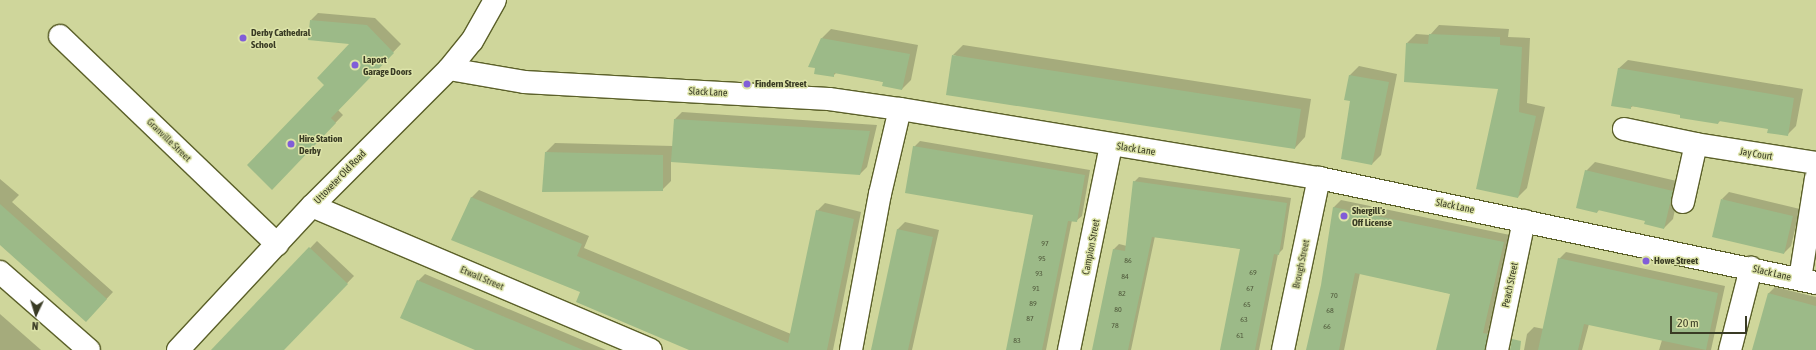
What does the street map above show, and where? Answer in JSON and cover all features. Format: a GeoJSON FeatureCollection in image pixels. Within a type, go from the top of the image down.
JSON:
{"type":"FeatureCollection","features":[{"type":"Feature","properties":{"kind":"street","name":"Uttoxeter Old Road"},"geometry":{"type":"LineString","coordinates":[[178,350],[312,206],[449,69],[465,50],[479,29],[495,0]]}},
{"type":"Feature","properties":{"kind":"street","name":"Granville Street"},"geometry":{"type":"LineString","coordinates":[[60,36],[277,244]]}},
{"type":"Feature","properties":{"kind":"street","name":"Slack Lane"},"geometry":{"type":"LineString","coordinates":[[449,69],[524,82],[830,98],[1319,178],[1808,281]]}},
{"type":"Feature","properties":{"kind":"street"},"geometry":{"type":"LineString","coordinates":[[851,350],[880,194],[900,109]]}},
{"type":"Feature","properties":{"kind":"street","name":"Jay Court"},"geometry":{"type":"LineString","coordinates":[[1624,130],[1696,144],[1816,163]]}},
{"type":"Feature","properties":{"kind":"street","name":"Campion Street"},"geometry":{"type":"LineString","coordinates":[[1069,350],[1111,144]]}},
{"type":"Feature","properties":{"kind":"street"},"geometry":{"type":"LineString","coordinates":[[1684,202],[1696,144]]}},
{"type":"Feature","properties":{"kind":"street","name":"Brough Street"},"geometry":{"type":"LineString","coordinates":[[1284,350],[1319,178]]}},
{"type":"Feature","properties":{"kind":"street"},"geometry":{"type":"LineString","coordinates":[[1808,281],[1816,178]]}},
{"type":"Feature","properties":{"kind":"street","name":"Etwall Street"},"geometry":{"type":"LineString","coordinates":[[312,206],[651,350]]}},
{"type":"Feature","properties":{"kind":"street","name":"Peach Street"},"geometry":{"type":"LineString","coordinates":[[1496,350],[1524,221]]}},
{"type":"Feature","properties":{"kind":"street"},"geometry":{"type":"LineString","coordinates":[[1730,350],[1751,268]]}},
{"type":"Feature","properties":{"kind":"street"},"geometry":{"type":"LineString","coordinates":[[0,272],[89,350]]}},
{"type":"Feature","properties":{"kind":"building"},"geometry":{"type":"Polygon","coordinates":[[[310,20],[367,25],[394,53],[331,118],[336,123],[272,190],[247,165],[324,85],[317,78],[349,44],[308,40],[310,20]]]}},
{"type":"Feature","properties":{"kind":"building"},"geometry":{"type":"Polygon","coordinates":[[[1429,34],[1500,37],[1500,45],[1522,47],[1519,112],[1536,116],[1518,198],[1476,189],[1498,89],[1404,82],[1406,43],[1428,44],[1429,34]]]}},
{"type":"Feature","properties":{"kind":"building"},"geometry":{"type":"Polygon","coordinates":[[[821,38],[910,54],[902,90],[882,86],[883,82],[834,73],[834,77],[814,74],[815,68],[808,67],[821,38]]]}},
{"type":"Feature","properties":{"kind":"building"},"geometry":{"type":"Polygon","coordinates":[[[952,55],[1301,109],[1295,149],[946,95],[952,55]]]}},
{"type":"Feature","properties":{"kind":"building"},"geometry":{"type":"Polygon","coordinates":[[[1618,68],[1794,98],[1788,136],[1767,133],[1768,129],[1719,121],[1718,124],[1680,118],[1680,115],[1631,106],[1631,109],[1611,106],[1618,68]]]}},
{"type":"Feature","properties":{"kind":"building"},"geometry":{"type":"Polygon","coordinates":[[[1349,75],[1389,82],[1372,165],[1341,159],[1350,101],[1344,100],[1349,75]]]}},
{"type":"Feature","properties":{"kind":"building"},"geometry":{"type":"Polygon","coordinates":[[[674,119],[870,131],[860,175],[671,162],[674,119]]]}},
{"type":"Feature","properties":{"kind":"building"},"geometry":{"type":"Polygon","coordinates":[[[913,146],[1085,175],[1077,222],[1068,221],[1042,350],[1006,350],[1033,215],[905,193],[913,146]]]}},
{"type":"Feature","properties":{"kind":"building"},"geometry":{"type":"Polygon","coordinates":[[[545,152],[663,155],[663,191],[542,192],[545,152]]]}},
{"type":"Feature","properties":{"kind":"building"},"geometry":{"type":"Polygon","coordinates":[[[1585,170],[1673,191],[1664,229],[1644,224],[1645,221],[1598,210],[1597,213],[1576,208],[1585,170]]]}},
{"type":"Feature","properties":{"kind":"building"},"geometry":{"type":"Polygon","coordinates":[[[1133,181],[1287,203],[1279,255],[1274,254],[1255,350],[1220,350],[1240,249],[1152,237],[1128,350],[1092,350],[1113,249],[1125,251],[1133,181]]]}},
{"type":"Feature","properties":{"kind":"building"},"geometry":{"type":"Polygon","coordinates":[[[471,197],[582,244],[577,256],[788,343],[816,210],[854,219],[827,350],[689,350],[576,302],[580,292],[451,240],[471,197]]]}},
{"type":"Feature","properties":{"kind":"building"},"geometry":{"type":"Polygon","coordinates":[[[1721,199],[1793,216],[1784,254],[1712,237],[1721,199]]]}},
{"type":"Feature","properties":{"kind":"building"},"geometry":{"type":"Polygon","coordinates":[[[0,204],[107,299],[86,322],[0,245],[0,204]]]}},
{"type":"Feature","properties":{"kind":"building"},"geometry":{"type":"Polygon","coordinates":[[[1333,207],[1504,242],[1483,333],[1488,334],[1485,350],[1436,350],[1450,294],[1355,273],[1339,350],[1306,350],[1321,285],[1333,207]]]}},
{"type":"Feature","properties":{"kind":"building"},"geometry":{"type":"Polygon","coordinates":[[[897,229],[933,237],[908,350],[871,350],[897,229]]]}},
{"type":"Feature","properties":{"kind":"building"},"geometry":{"type":"Polygon","coordinates":[[[309,247],[348,284],[284,350],[211,350],[309,247]]]}},
{"type":"Feature","properties":{"kind":"building"},"geometry":{"type":"Polygon","coordinates":[[[1558,258],[1718,293],[1706,350],[1584,324],[1578,350],[1538,350],[1558,258]]]}},
{"type":"Feature","properties":{"kind":"building"},"geometry":{"type":"Polygon","coordinates":[[[417,280],[583,350],[475,350],[400,318],[417,280]]]}},
{"type":"Feature","properties":{"kind":"building"},"geometry":{"type":"Polygon","coordinates":[[[1768,293],[1816,306],[1816,350],[1752,350],[1768,293]]]}},
{"type":"Feature","properties":{"kind":"building"},"geometry":{"type":"Polygon","coordinates":[[[1512,339],[1521,341],[1520,350],[1510,350],[1512,339]]]}},
{"type":"Feature","properties":{"kind":"place","name":"Derby Cathedral School"},"geometry":{"type":"Point","coordinates":[243,38]}},
{"type":"Feature","properties":{"kind":"place","name":"Laport Garage Doors"},"geometry":{"type":"Point","coordinates":[355,65]}},
{"type":"Feature","properties":{"kind":"place","name":"Findern Street"},"geometry":{"type":"Point","coordinates":[747,84]}},
{"type":"Feature","properties":{"kind":"place","name":"Hire Station Derby"},"geometry":{"type":"Point","coordinates":[291,144]}},
{"type":"Feature","properties":{"kind":"place","name":"Shergill's Off License"},"geometry":{"type":"Point","coordinates":[1344,216]}},
{"type":"Feature","properties":{"kind":"place","name":"Howe Street"},"geometry":{"type":"Point","coordinates":[1646,261]}}]}
